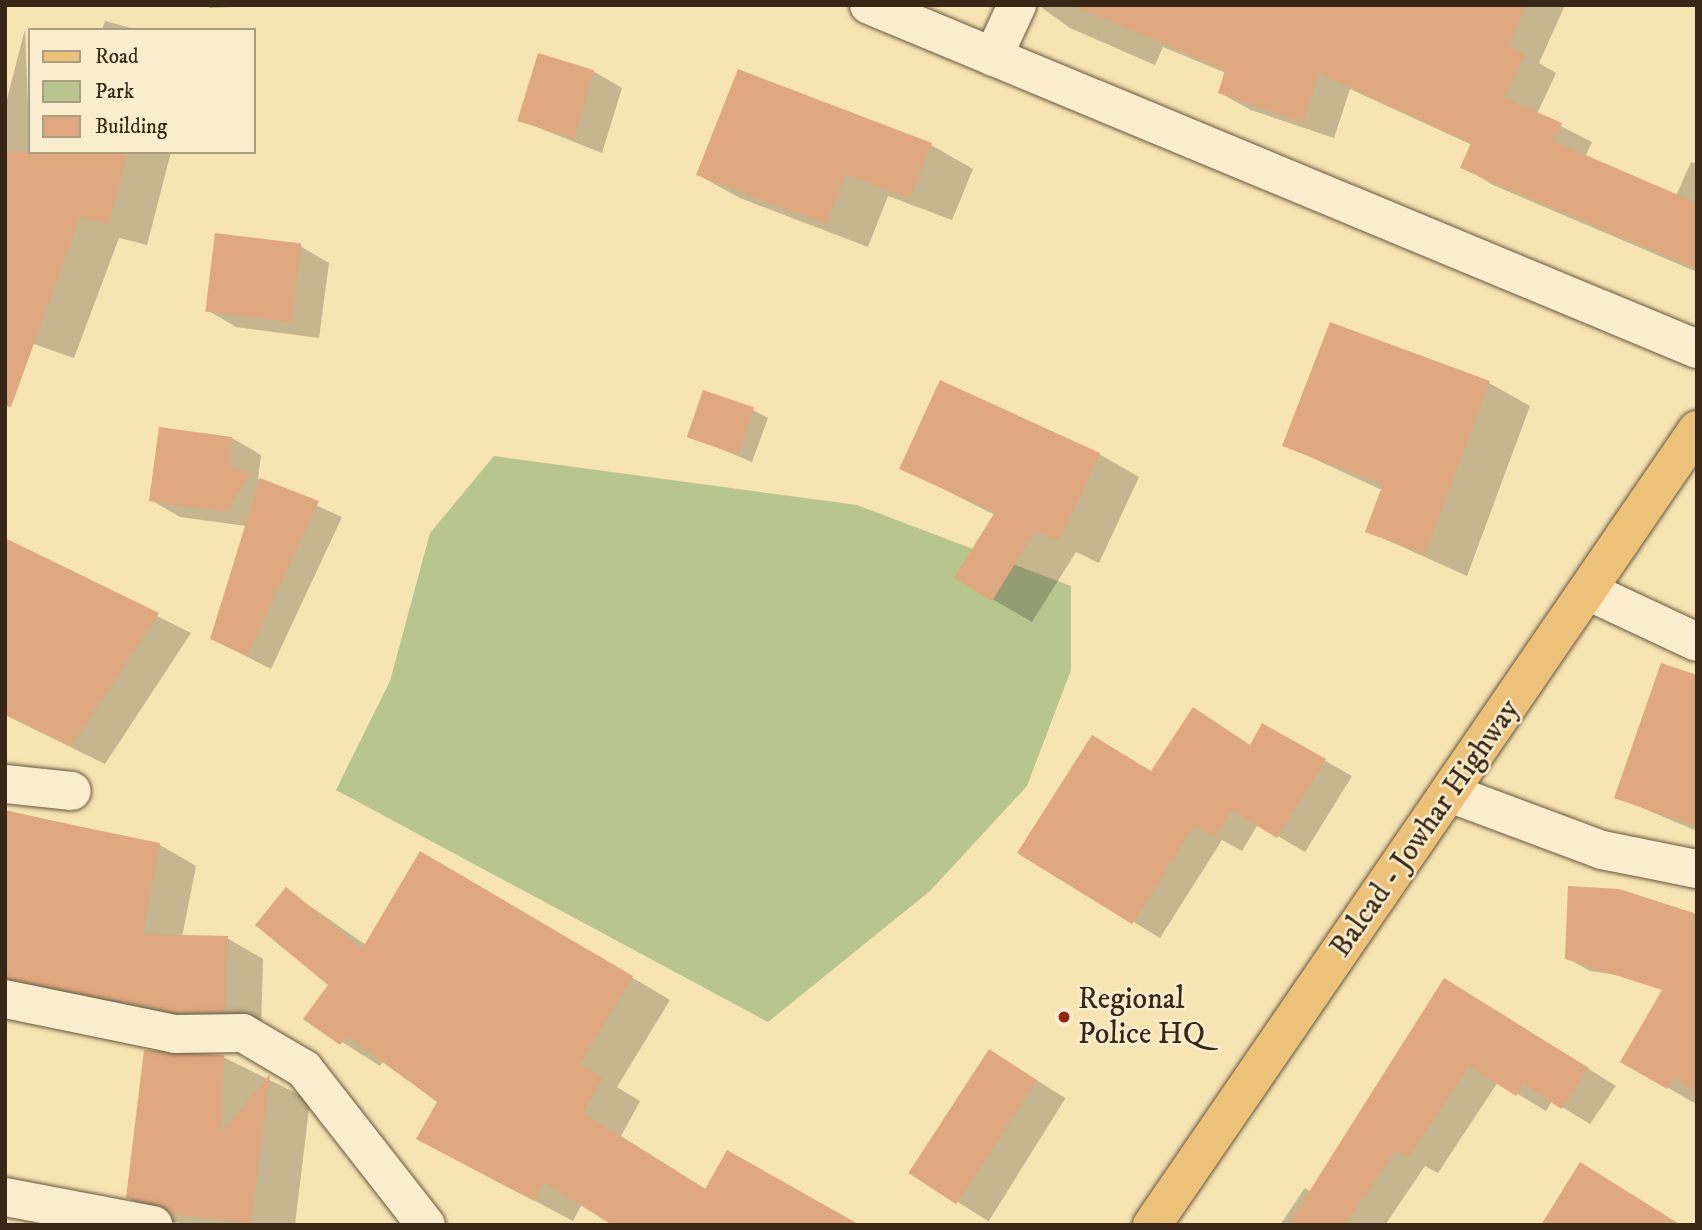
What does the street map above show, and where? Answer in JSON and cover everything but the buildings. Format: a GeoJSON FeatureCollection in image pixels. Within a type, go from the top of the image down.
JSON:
{"type":"FeatureCollection","features":[{"type":"Feature","properties":{"kind":"main road","name":"Balcad - Jowhar Highway"},"geometry":{"type":"LineString","coordinates":[[1152,1225],[1452,794],[1697,430]]}},
{"type":"Feature","properties":{"kind":"street"},"geometry":{"type":"LineString","coordinates":[[869,5],[1697,349]]}},
{"type":"Feature","properties":{"kind":"street"},"geometry":{"type":"LineString","coordinates":[[993,57],[1017,5]]}},
{"type":"Feature","properties":{"kind":"street"},"geometry":{"type":"LineString","coordinates":[[1588,591],[1697,642]]}},
{"type":"Feature","properties":{"kind":"street"},"geometry":{"type":"LineString","coordinates":[[5,784],[72,791]]}},
{"type":"Feature","properties":{"kind":"street"},"geometry":{"type":"LineString","coordinates":[[1452,794],[1602,850],[1697,869]]}},
{"type":"Feature","properties":{"kind":"street"},"geometry":{"type":"LineString","coordinates":[[5,999],[175,1034],[243,1033],[304,1069],[426,1225]]}},
{"type":"Feature","properties":{"kind":"street"},"geometry":{"type":"LineString","coordinates":[[5,1197],[153,1225]]}},
{"type":"Feature","properties":{"kind":"green space"},"geometry":{"type":"Polygon","coordinates":[[[494,456],[857,505],[1071,586],[1071,670],[1027,786],[930,891],[768,1022],[336,790],[390,681],[430,533],[494,456]]]}},
{"type":"Feature","properties":{"kind":"place","name":"Regional Police HQ"},"geometry":{"type":"Point","coordinates":[1064,1017]}}]}
